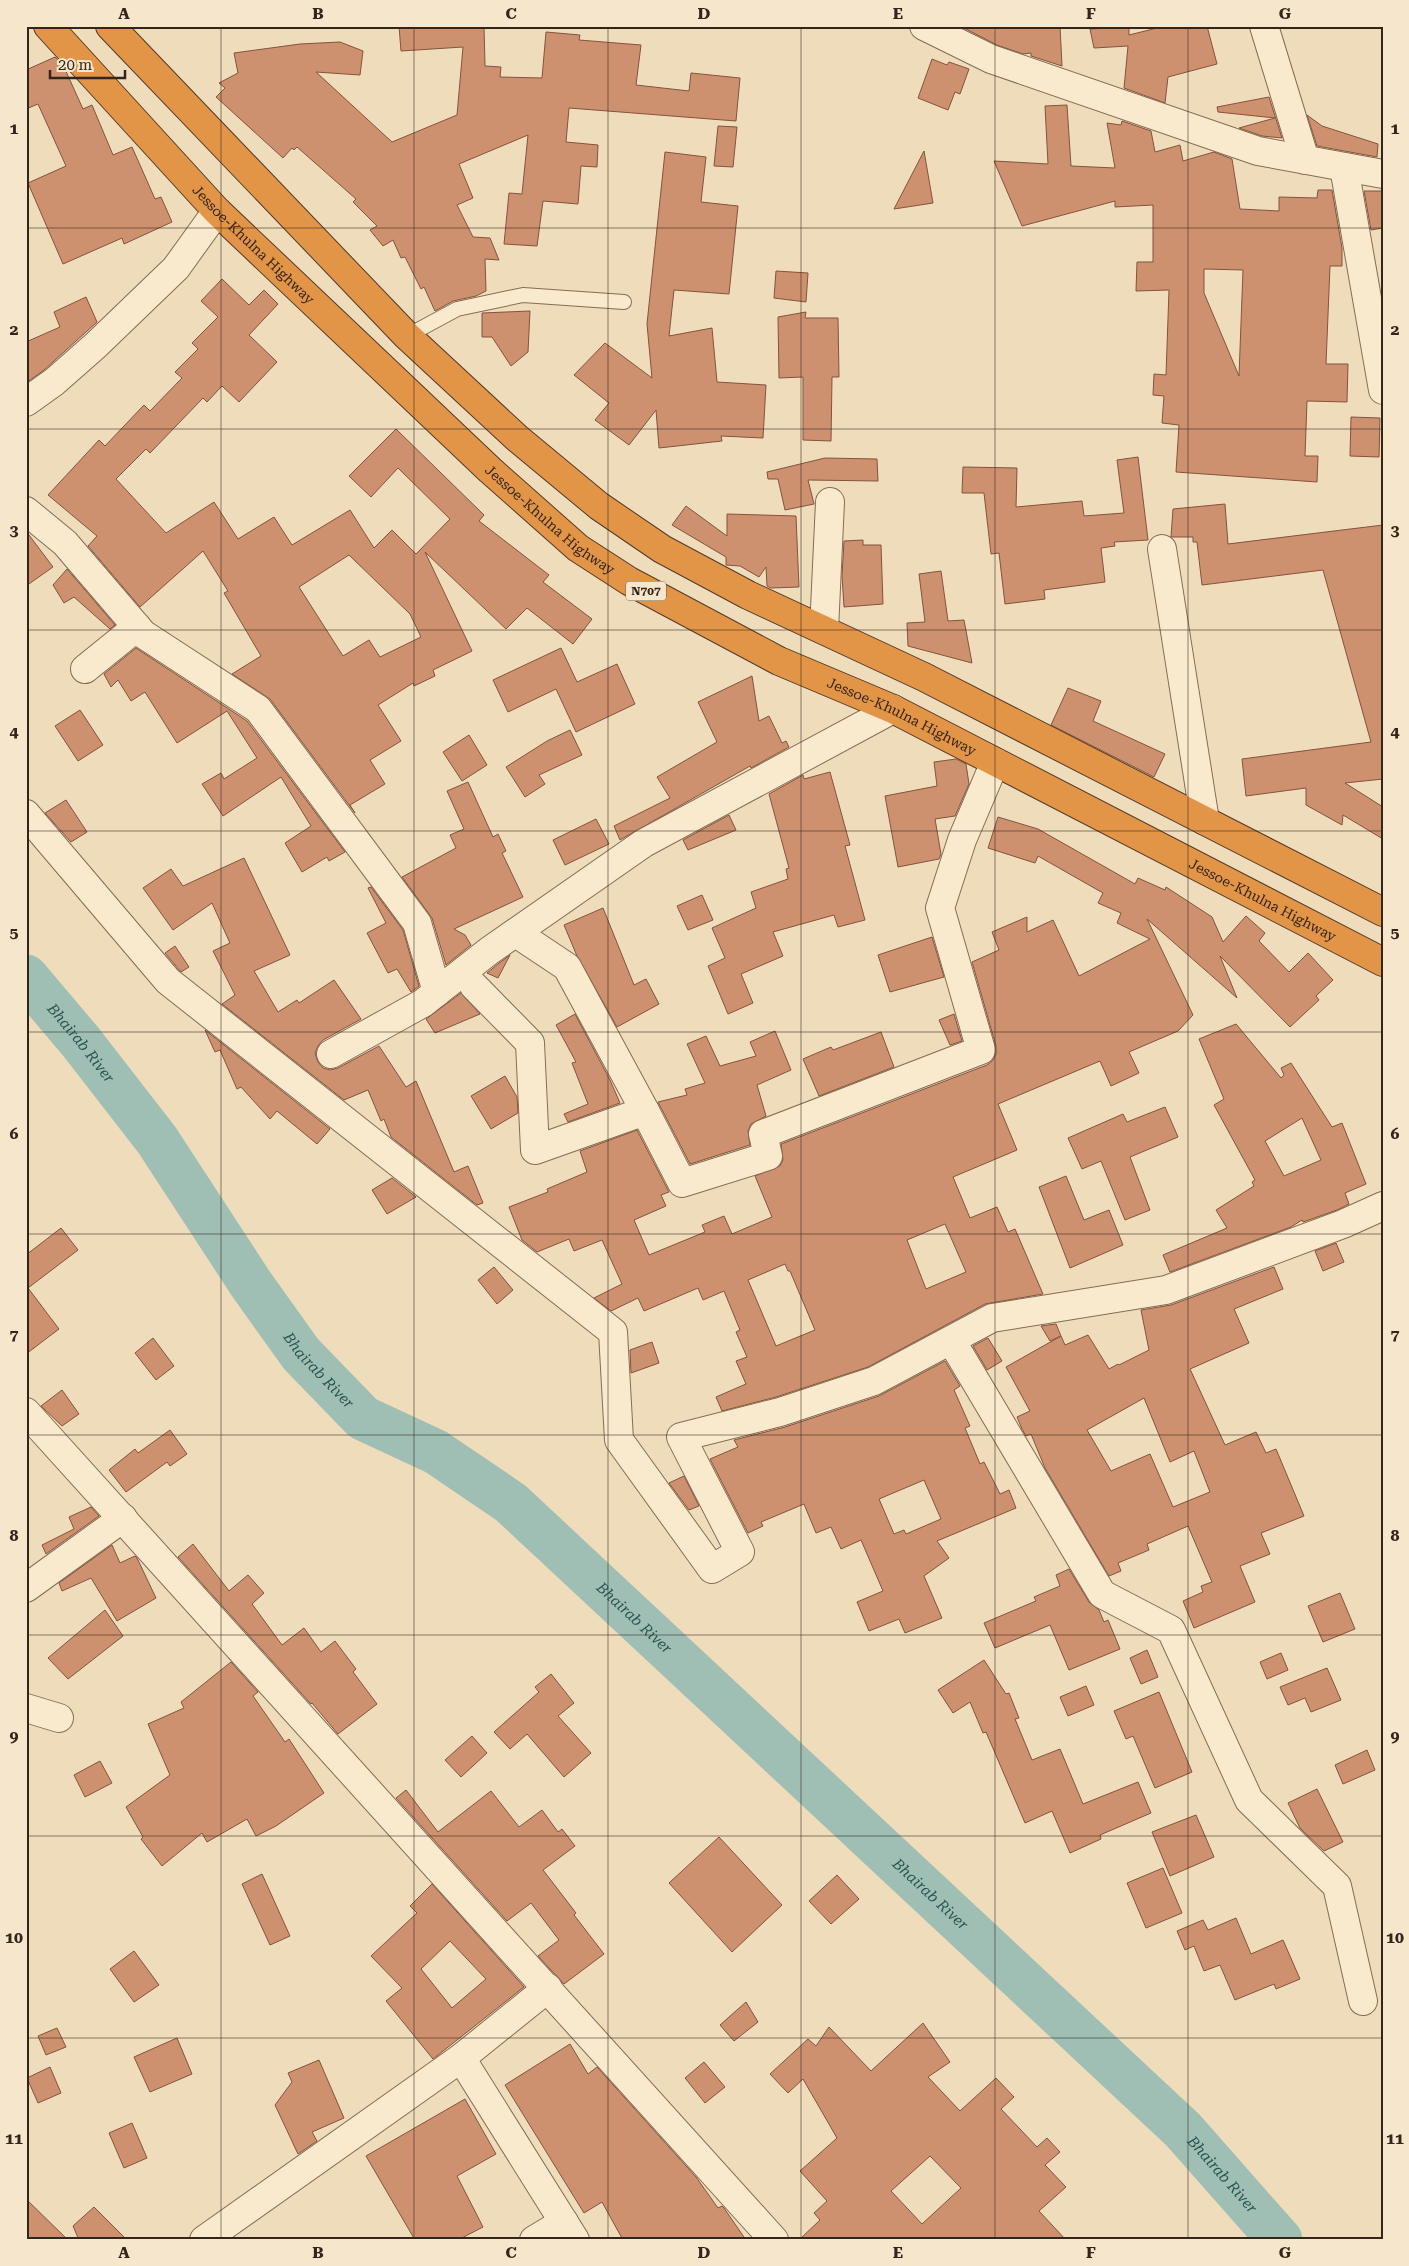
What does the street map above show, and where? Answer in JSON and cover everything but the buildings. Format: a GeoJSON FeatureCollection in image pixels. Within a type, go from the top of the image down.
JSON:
{"type":"FeatureCollection","features":[{"type":"Feature","properties":{"kind":"highway","name":"Jessoe-Khulna Highway"},"geometry":{"type":"LineString","coordinates":[[48,26],[217,211],[490,470],[578,548],[637,586],[779,661],[894,709],[1383,962]]}},
{"type":"Feature","properties":{"kind":"highway"},"geometry":{"type":"LineString","coordinates":[[110,26],[407,336],[517,438],[599,506],[662,549],[748,595],[924,676],[1383,912]]}},
{"type":"Feature","properties":{"kind":"street"},"geometry":{"type":"LineString","coordinates":[[924,26],[991,59],[1258,151],[1383,174]]}},
{"type":"Feature","properties":{"kind":"street"},"geometry":{"type":"LineString","coordinates":[[1264,26],[1306,160]]}},
{"type":"Feature","properties":{"kind":"street"},"geometry":{"type":"LineString","coordinates":[[1344,167],[1383,390]]}},
{"type":"Feature","properties":{"kind":"street"},"geometry":{"type":"LineString","coordinates":[[26,402],[54,382],[96,345],[176,268],[217,211]]}},
{"type":"Feature","properties":{"kind":"street"},"geometry":{"type":"LineString","coordinates":[[824,630],[830,502]]}},
{"type":"Feature","properties":{"kind":"street"},"geometry":{"type":"LineString","coordinates":[[26,511],[65,543],[143,634],[258,709],[418,923],[437,992]]}},
{"type":"Feature","properties":{"kind":"street"},"geometry":{"type":"LineString","coordinates":[[1162,549],[1205,821]]}},
{"type":"Feature","properties":{"kind":"street"},"geometry":{"type":"LineString","coordinates":[[84,669],[137,626]]}},
{"type":"Feature","properties":{"kind":"street"},"geometry":{"type":"LineString","coordinates":[[331,1054],[422,1003],[516,933],[644,843],[894,709]]}},
{"type":"Feature","properties":{"kind":"street"},"geometry":{"type":"LineString","coordinates":[[516,933],[568,967],[682,1183],[768,1156],[763,1134],[981,1050],[940,908],[962,840],[995,762]]}},
{"type":"Feature","properties":{"kind":"street"},"geometry":{"type":"LineString","coordinates":[[26,814],[168,981],[613,1332],[619,1440],[712,1569],[740,1552],[681,1436],[780,1412],[874,1382],[992,1318],[1166,1290],[1343,1224],[1383,1206]]}},
{"type":"Feature","properties":{"kind":"street"},"geometry":{"type":"LineString","coordinates":[[474,986],[530,1043],[535,1150],[645,1110]]}},
{"type":"Feature","properties":{"kind":"street"},"geometry":{"type":"LineString","coordinates":[[957,1350],[1102,1594],[1171,1630],[1249,1800],[1337,1886],[1363,2001]]}},
{"type":"Feature","properties":{"kind":"street"},"geometry":{"type":"LineString","coordinates":[[26,1412],[774,2240]]}},
{"type":"Feature","properties":{"kind":"street"},"geometry":{"type":"LineString","coordinates":[[26,1588],[122,1518]]}},
{"type":"Feature","properties":{"kind":"street"},"geometry":{"type":"LineString","coordinates":[[26,1708],[59,1718]]}},
{"type":"Feature","properties":{"kind":"street"},"geometry":{"type":"LineString","coordinates":[[204,2240],[461,2058],[548,1988]]}},
{"type":"Feature","properties":{"kind":"street"},"geometry":{"type":"LineString","coordinates":[[461,2058],[569,2231],[534,2240]]}},
{"type":"Feature","properties":{"kind":"lane"},"geometry":{"type":"LineString","coordinates":[[407,336],[457,309],[523,295],[624,302]]}},
{"type":"Feature","properties":{"kind":"waterway","name":"Bhairab River"},"geometry":{"type":"LineString","coordinates":[[26,977],[81,1042],[157,1140],[251,1284],[301,1354],[363,1418],[436,1452],[511,1503],[1183,2130],[1280,2240]]}}]}
